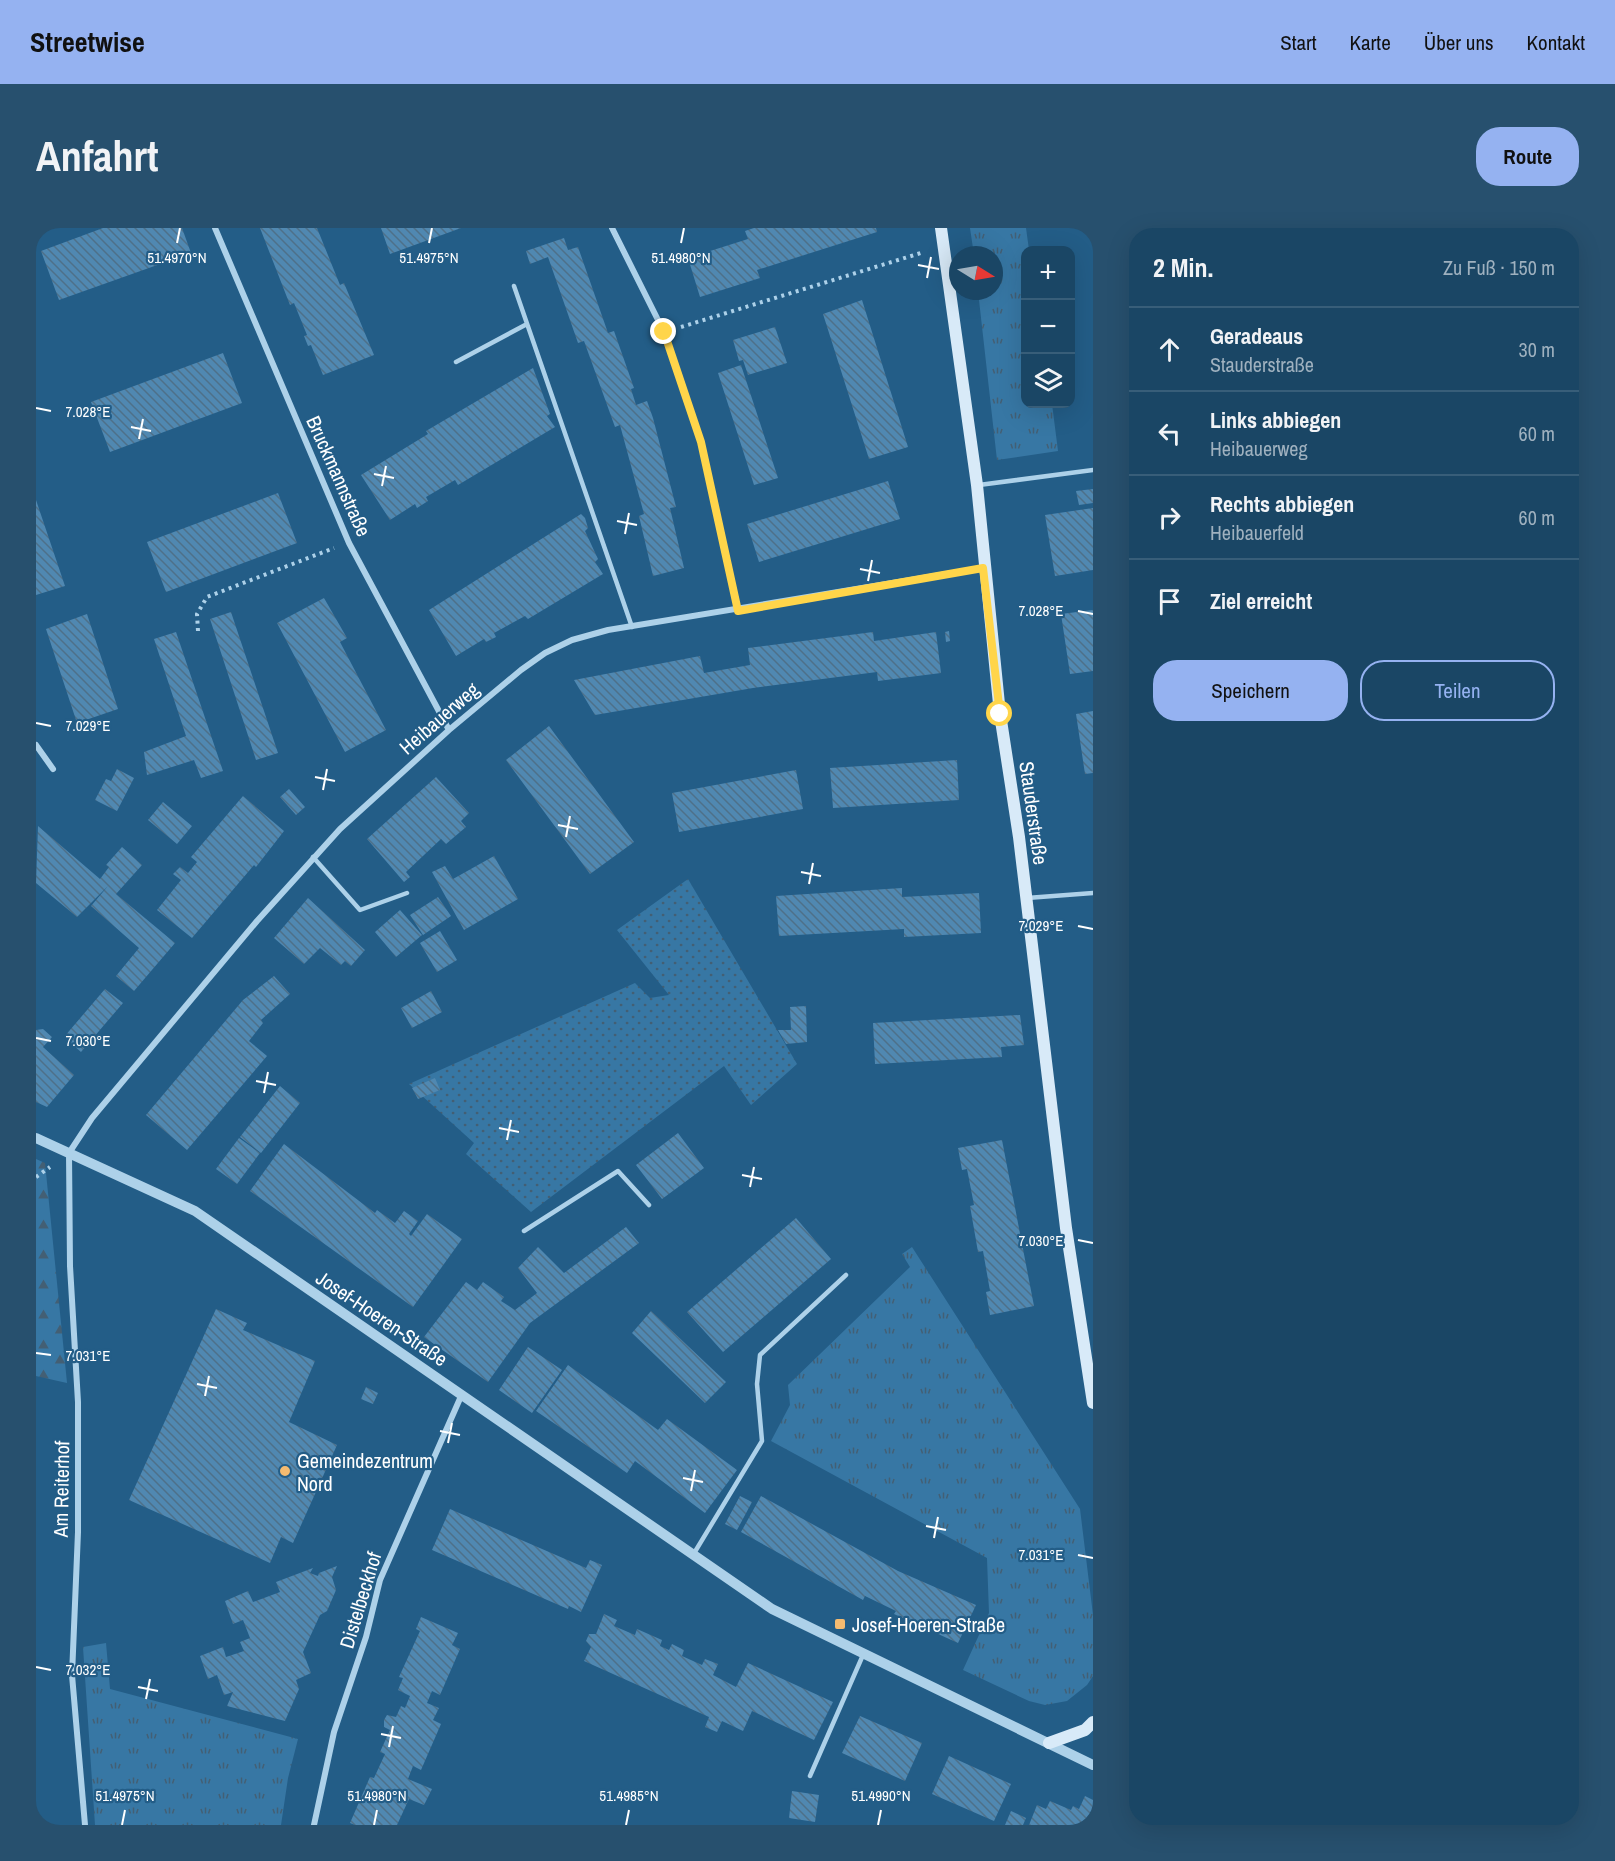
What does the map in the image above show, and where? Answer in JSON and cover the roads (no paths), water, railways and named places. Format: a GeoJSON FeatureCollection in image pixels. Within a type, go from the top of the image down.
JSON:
{"type":"FeatureCollection","features":[{"type":"Feature","properties":{"kind":"main road","name":"Stauderstraße"},"geometry":{"type":"LineString","coordinates":[[941,228],[977,485],[983,568],[1000,714],[1093,1403]]}},
{"type":"Feature","properties":{"kind":"main road"},"geometry":{"type":"LineString","coordinates":[[1049,1743],[1085,1730],[1093,1722]]}},
{"type":"Feature","properties":{"kind":"street","name":"Bruckmannstraße"},"geometry":{"type":"LineString","coordinates":[[215,228],[349,543],[449,730]]}},
{"type":"Feature","properties":{"kind":"street"},"geometry":{"type":"LineString","coordinates":[[612,228],[664,332],[701,442],[738,611]]}},
{"type":"Feature","properties":{"kind":"street","name":"Heibauerweg"},"geometry":{"type":"LineString","coordinates":[[69,1153],[92,1118],[313,856],[449,730],[545,653],[572,640],[632,627],[983,568]]}},
{"type":"Feature","properties":{"kind":"street"},"geometry":{"type":"LineString","coordinates":[[36,745],[53,770]]}},
{"type":"Feature","properties":{"kind":"street","name":"Josef-Hoeren-Straße"},"geometry":{"type":"LineString","coordinates":[[36,1138],[195,1211],[772,1609],[1093,1765]]}},
{"type":"Feature","properties":{"kind":"street","name":"Am Reiterhof"},"geometry":{"type":"LineString","coordinates":[[69,1153],[70,1266],[78,1402],[78,1532],[72,1676],[85,1825]]}},
{"type":"Feature","properties":{"kind":"street","name":"Distelbeckhof"},"geometry":{"type":"LineString","coordinates":[[314,1825],[334,1732],[366,1637],[380,1581],[462,1394]]}},
{"type":"Feature","properties":{"kind":"lane"},"geometry":{"type":"LineString","coordinates":[[514,286],[632,627]]}},
{"type":"Feature","properties":{"kind":"lane"},"geometry":{"type":"LineString","coordinates":[[456,362],[527,324]]}},
{"type":"Feature","properties":{"kind":"lane"},"geometry":{"type":"LineString","coordinates":[[977,485],[1093,470]]}},
{"type":"Feature","properties":{"kind":"lane"},"geometry":{"type":"LineString","coordinates":[[313,856],[360,910],[407,893]]}},
{"type":"Feature","properties":{"kind":"lane"},"geometry":{"type":"LineString","coordinates":[[1026,898],[1093,893]]}},
{"type":"Feature","properties":{"kind":"lane"},"geometry":{"type":"LineString","coordinates":[[524,1231],[618,1171],[649,1205]]}},
{"type":"Feature","properties":{"kind":"lane"},"geometry":{"type":"LineString","coordinates":[[693,1555],[762,1441],[757,1384],[760,1355],[846,1275]]}},
{"type":"Feature","properties":{"kind":"lane"},"geometry":{"type":"LineString","coordinates":[[810,1776],[863,1654]]}},
{"type":"Feature","properties":{"kind":"place","name":"Gemeindezentrum Nord"},"geometry":{"type":"Point","coordinates":[285,1471]}},
{"type":"Feature","properties":{"kind":"place","name":"Josef-Hoeren-Straße"},"geometry":{"type":"Point","coordinates":[840,1624]}}]}
